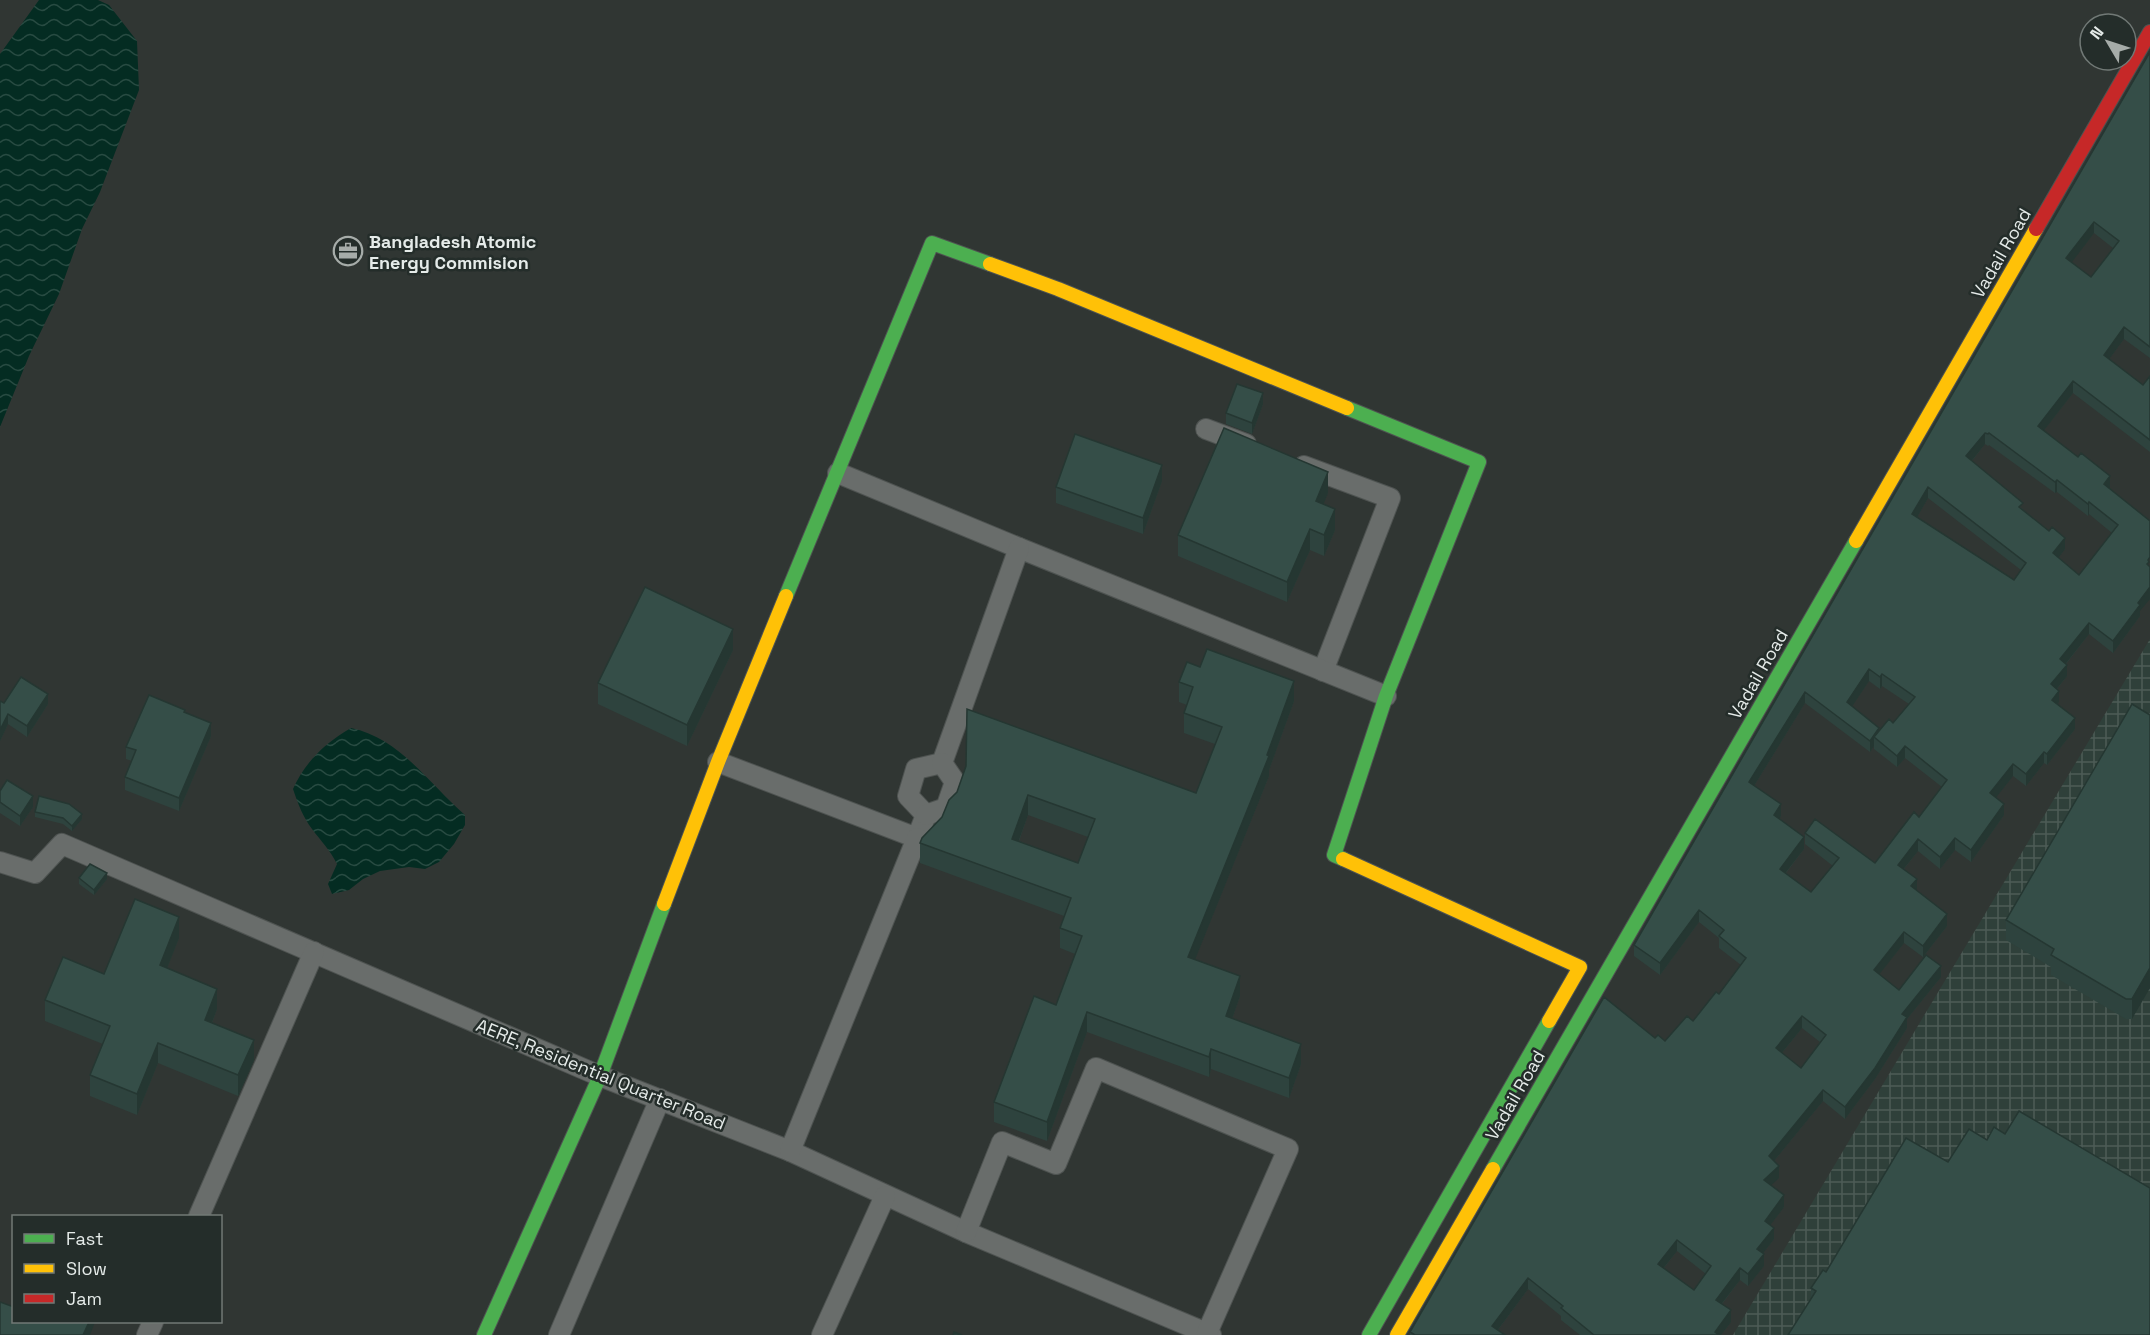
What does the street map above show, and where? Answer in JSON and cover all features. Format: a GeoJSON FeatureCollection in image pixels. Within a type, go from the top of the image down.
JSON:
{"type":"FeatureCollection","features":[{"type":"Feature","properties":{"kind":"street","name":"Vadail Road"},"geometry":{"type":"LineString","coordinates":[[1397,1335],[2150,32]]}},
{"type":"Feature","properties":{"kind":"street"},"geometry":{"type":"LineString","coordinates":[[484,1335],[600,1076],[718,762],[932,243],[1058,289],[1479,462],[1386,696],[1334,855],[1580,967],[1369,1335]]}},
{"type":"Feature","properties":{"kind":"street"},"geometry":{"type":"LineString","coordinates":[[1206,429],[1260,449]]}},
{"type":"Feature","properties":{"kind":"street"},"geometry":{"type":"LineString","coordinates":[[1282,458],[1390,498],[1323,671]]}},
{"type":"Feature","properties":{"kind":"street"},"geometry":{"type":"LineString","coordinates":[[838,473],[1386,696]]}},
{"type":"Feature","properties":{"kind":"street"},"geometry":{"type":"LineString","coordinates":[[942,763],[1019,548]]}},
{"type":"Feature","properties":{"kind":"street"},"geometry":{"type":"LineString","coordinates":[[718,762],[917,838]]}},
{"type":"Feature","properties":{"kind":"street"},"geometry":{"type":"LineString","coordinates":[[926,815],[908,796],[913,778],[916,769],[942,763]]}},
{"type":"Feature","properties":{"kind":"street"},"geometry":{"type":"LineString","coordinates":[[790,1151],[926,815],[945,808],[955,782],[942,763]]}},
{"type":"Feature","properties":{"kind":"street","name":"AERE, Residential Quarter Road"},"geometry":{"type":"LineString","coordinates":[[0,862],[35,873],[62,844],[600,1076],[790,1151],[966,1233],[1209,1334]]}},
{"type":"Feature","properties":{"kind":"street"},"geometry":{"type":"LineString","coordinates":[[199,1215],[314,952]]}},
{"type":"Feature","properties":{"kind":"street"},"geometry":{"type":"LineString","coordinates":[[966,1233],[1002,1142],[1056,1164],[1096,1068],[1288,1149],[1209,1334]]}},
{"type":"Feature","properties":{"kind":"street"},"geometry":{"type":"LineString","coordinates":[[559,1335],[660,1099]]}},
{"type":"Feature","properties":{"kind":"street"},"geometry":{"type":"LineString","coordinates":[[822,1335],[885,1196]]}},
{"type":"Feature","properties":{"kind":"shaded area"},"geometry":{"type":"Polygon","coordinates":[[[2150,639],[2150,1335],[1733,1335],[1907,1044],[2150,639]]]}},
{"type":"Feature","properties":{"kind":"water"},"geometry":{"type":"Polygon","coordinates":[[[39,0],[98,0],[109,5],[137,41],[139,90],[100,192],[82,229],[59,294],[29,356],[0,427],[0,54],[39,0]]]}},
{"type":"Feature","properties":{"kind":"water"},"geometry":{"type":"Polygon","coordinates":[[[351,728],[384,741],[399,752],[465,815],[465,825],[454,844],[439,862],[425,869],[409,867],[380,871],[363,879],[349,890],[332,894],[328,884],[337,864],[306,820],[293,789],[303,770],[317,754],[351,728]]]}},
{"type":"Feature","properties":{"kind":"building"},"geometry":{"type":"Polygon","coordinates":[[[2150,52],[2150,347],[2124,327],[2104,355],[2143,385],[2150,376],[2150,440],[2073,381],[2038,426],[2078,457],[2081,453],[2110,476],[2104,484],[2150,521],[2150,557],[2147,564],[2150,567],[2150,587],[2138,603],[2140,605],[2113,641],[2089,623],[2060,659],[2067,665],[2051,684],[2059,691],[2052,700],[2075,718],[2047,754],[2044,752],[2026,774],[2013,764],[1990,793],[2004,804],[1971,850],[1955,838],[1940,857],[1918,839],[1898,865],[1917,879],[1911,886],[1947,914],[1923,946],[1904,932],[1874,970],[1899,990],[1926,955],[1941,966],[1902,1014],[1907,1017],[1875,1068],[1845,1107],[1823,1090],[1769,1156],[1779,1166],[1764,1180],[1784,1195],[1765,1221],[1774,1228],[1757,1249],[1764,1254],[1748,1274],[1740,1268],[1716,1300],[1731,1310],[1715,1332],[1719,1335],[1594,1335],[1528,1278],[1492,1326],[1505,1335],[1415,1335],[1410,1332],[1604,997],[1655,1038],[1658,1035],[1665,1041],[1687,1016],[1693,1021],[1716,992],[1719,994],[1746,958],[1719,936],[1724,930],[1699,910],[1660,963],[1634,945],[2150,52]],[[2094,222],[2066,258],[2091,277],[2119,241],[2094,222]],[[1985,433],[1966,456],[2023,503],[2019,507],[2049,531],[2052,527],[2065,538],[2053,553],[2079,575],[2118,525],[2089,502],[2088,504],[1989,433],[1985,433]],[[1928,487],[1912,514],[2014,580],[2026,563],[1928,487]],[[1869,669],[1847,702],[1879,728],[1870,741],[1805,692],[1749,782],[1781,804],[1774,815],[1804,837],[1780,869],[1811,892],[1839,858],[1805,833],[1815,819],[1875,863],[1914,812],[1919,817],[1947,780],[1905,746],[1897,756],[1874,737],[1889,719],[1893,723],[1915,697],[1882,674],[1880,677],[1869,669]],[[1802,1016],[1776,1048],[1801,1068],[1826,1035],[1802,1016]],[[1677,1240],[1658,1264],[1694,1290],[1711,1266],[1677,1240]]]}},
{"type":"Feature","properties":{"kind":"building"},"geometry":{"type":"Polygon","coordinates":[[[1237,384],[1263,393],[1252,423],[1226,413],[1237,384]]]}},
{"type":"Feature","properties":{"kind":"building"},"geometry":{"type":"Polygon","coordinates":[[[1224,428],[1328,472],[1316,501],[1335,509],[1324,535],[1310,529],[1287,582],[1178,535],[1224,428]]]}},
{"type":"Feature","properties":{"kind":"building"},"geometry":{"type":"Polygon","coordinates":[[[1075,434],[1162,465],[1143,518],[1056,487],[1075,434]]]}},
{"type":"Feature","properties":{"kind":"building"},"geometry":{"type":"Polygon","coordinates":[[[645,587],[733,629],[687,725],[598,683],[645,587]]]}},
{"type":"Feature","properties":{"kind":"building"},"geometry":{"type":"Polygon","coordinates":[[[1207,649],[1294,681],[1267,755],[1269,756],[1188,957],[1240,976],[1226,1016],[1301,1044],[1289,1078],[1211,1049],[1209,1057],[1087,1012],[1047,1122],[994,1102],[1034,996],[1056,1005],[1082,936],[1060,928],[1071,898],[920,843],[942,817],[949,800],[957,792],[966,766],[967,709],[1196,793],[1222,727],[1184,713],[1193,687],[1179,682],[1187,662],[1200,667],[1207,649]],[[1028,795],[1012,839],[1078,863],[1095,819],[1028,795]]]}},
{"type":"Feature","properties":{"kind":"building"},"geometry":{"type":"Polygon","coordinates":[[[21,677],[48,694],[27,726],[8,714],[0,730],[0,701],[4,703],[21,677]]]}},
{"type":"Feature","properties":{"kind":"building"},"geometry":{"type":"Polygon","coordinates":[[[149,695],[211,723],[179,798],[125,777],[136,750],[126,747],[149,695]]]}},
{"type":"Feature","properties":{"kind":"building"},"geometry":{"type":"Polygon","coordinates":[[[2132,704],[2150,715],[2150,968],[2132,999],[2126,999],[2051,955],[2054,949],[2006,920],[2132,704]]]}},
{"type":"Feature","properties":{"kind":"building"},"geometry":{"type":"Polygon","coordinates":[[[7,780],[33,796],[20,816],[0,802],[0,791],[7,780]]]}},
{"type":"Feature","properties":{"kind":"building"},"geometry":{"type":"Polygon","coordinates":[[[39,796],[69,804],[82,814],[72,826],[63,818],[35,812],[39,796]]]}},
{"type":"Feature","properties":{"kind":"building"},"geometry":{"type":"Polygon","coordinates":[[[90,864],[107,873],[94,890],[79,878],[90,864]]]}},
{"type":"Feature","properties":{"kind":"building"},"geometry":{"type":"Polygon","coordinates":[[[135,899],[179,917],[160,965],[217,989],[205,1020],[254,1040],[238,1075],[158,1043],[137,1094],[90,1075],[110,1026],[45,1000],[63,957],[104,974],[135,899]]]}},
{"type":"Feature","properties":{"kind":"building"},"geometry":{"type":"Polygon","coordinates":[[[2019,1111],[2150,1188],[2150,1335],[1788,1335],[1816,1291],[1811,1288],[1823,1270],[1826,1272],[1906,1138],[1948,1162],[1969,1129],[1987,1140],[1994,1127],[2005,1134],[2019,1111]]]}},
{"type":"Feature","properties":{"kind":"building"},"geometry":{"type":"Polygon","coordinates":[[[0,1302],[12,1306],[12,1323],[89,1323],[83,1335],[0,1335],[0,1302]]]}},
{"type":"Feature","properties":{"kind":"traffic: fast"},"geometry":{"type":"LineString","coordinates":[[786,596],[932,243],[990,264]]}},
{"type":"Feature","properties":{"kind":"traffic: fast"},"geometry":{"type":"LineString","coordinates":[[1343,859],[1334,855],[1386,696],[1479,462],[1347,408]]}},
{"type":"Feature","properties":{"kind":"traffic: fast"},"geometry":{"type":"LineString","coordinates":[[1493,1169],[1856,541]]}},
{"type":"Feature","properties":{"kind":"traffic: fast"},"geometry":{"type":"LineString","coordinates":[[484,1335],[600,1076],[664,904]]}},
{"type":"Feature","properties":{"kind":"traffic: fast"},"geometry":{"type":"LineString","coordinates":[[1369,1335],[1549,1021]]}},
{"type":"Feature","properties":{"kind":"traffic: slow"},"geometry":{"type":"LineString","coordinates":[[1856,541],[2036,229]]}},
{"type":"Feature","properties":{"kind":"traffic: slow"},"geometry":{"type":"LineString","coordinates":[[990,264],[1058,289],[1347,408]]}},
{"type":"Feature","properties":{"kind":"traffic: slow"},"geometry":{"type":"LineString","coordinates":[[664,904],[718,762],[786,596]]}},
{"type":"Feature","properties":{"kind":"traffic: slow"},"geometry":{"type":"LineString","coordinates":[[1343,859],[1580,967],[1549,1021]]}},
{"type":"Feature","properties":{"kind":"traffic: slow"},"geometry":{"type":"LineString","coordinates":[[1397,1335],[1493,1169]]}},
{"type":"Feature","properties":{"kind":"traffic: jam"},"geometry":{"type":"LineString","coordinates":[[2036,229],[2150,32]]}},
{"type":"Feature","properties":{"kind":"place","name":"Bangladesh Atomic Energy Commision"},"geometry":{"type":"Point","coordinates":[348,251]}}]}
